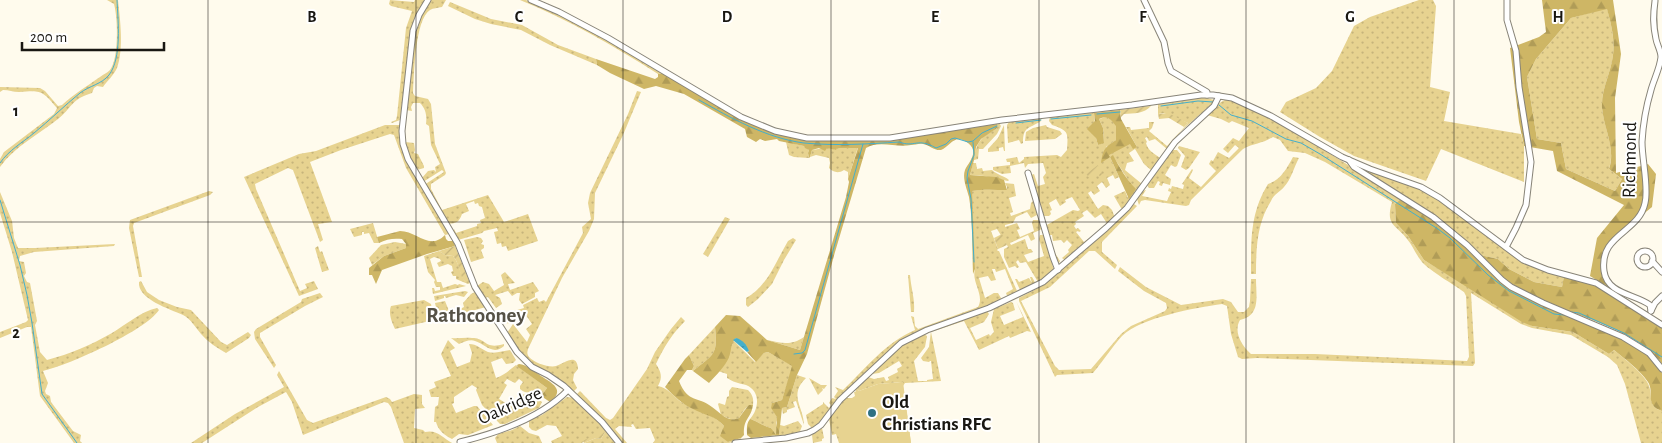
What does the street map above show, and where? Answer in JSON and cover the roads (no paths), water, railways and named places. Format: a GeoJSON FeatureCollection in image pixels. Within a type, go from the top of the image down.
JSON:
{"type":"FeatureCollection","features":[{"type":"Feature","properties":{"kind":"street"},"geometry":{"type":"LineString","coordinates":[[428,0],[419,15],[413,31],[402,123],[402,138],[405,152],[458,244],[475,287],[511,345],[527,363],[556,380],[568,390],[602,422],[620,443]]}},
{"type":"Feature","properties":{"kind":"street"},"geometry":{"type":"LineString","coordinates":[[531,0],[559,12],[614,42],[741,117],[776,131],[807,138],[898,138],[1002,120],[1115,108],[1207,95],[1232,98],[1271,116],[1349,160],[1429,191],[1523,260],[1532,265],[1596,283],[1650,313],[1662,325]]}},
{"type":"Feature","properties":{"kind":"street"},"geometry":{"type":"LineString","coordinates":[[1144,0],[1164,42],[1168,63],[1172,71],[1207,92],[1207,95]]}},
{"type":"Feature","properties":{"kind":"street"},"geometry":{"type":"LineString","coordinates":[[1506,247],[1519,223],[1526,204],[1531,162],[1519,87],[1516,51],[1508,20],[1507,0]]}},
{"type":"Feature","properties":{"kind":"street","name":"Richmond"},"geometry":{"type":"LineString","coordinates":[[1650,313],[1650,305],[1646,302],[1620,292],[1613,287],[1604,273],[1604,263],[1608,247],[1639,217],[1646,201],[1642,152],[1644,118],[1661,55],[1652,20],[1655,1]]}},
{"type":"Feature","properties":{"kind":"street"},"geometry":{"type":"LineString","coordinates":[[735,443],[786,438],[814,430],[821,425],[840,400],[901,343],[927,330],[978,312],[1039,285],[1127,208],[1171,146],[1214,106],[1219,96]]}},
{"type":"Feature","properties":{"kind":"street"},"geometry":{"type":"LineString","coordinates":[[1349,160],[1354,167],[1437,220],[1511,287],[1552,307],[1623,336],[1649,353],[1662,369]]}},
{"type":"Feature","properties":{"kind":"street"},"geometry":{"type":"LineString","coordinates":[[1028,173],[1058,270]]}},
{"type":"Feature","properties":{"kind":"street"},"geometry":{"type":"LineString","coordinates":[[1652,261],[1662,272]]}},
{"type":"Feature","properties":{"kind":"street"},"geometry":{"type":"LineString","coordinates":[[1650,313],[1655,303],[1662,296]]}},
{"type":"Feature","properties":{"kind":"street","name":"Oakridge"},"geometry":{"type":"LineString","coordinates":[[460,442],[498,430],[535,415],[555,402],[568,390]]}},
{"type":"Feature","properties":{"kind":"water"},"geometry":{"type":"Polygon","coordinates":[[[736,338],[747,346],[749,351],[747,352],[733,340],[736,338]]]}},
{"type":"Feature","properties":{"kind":"waterway"},"geometry":{"type":"LineString","coordinates":[[0,163],[12,150],[80,93],[103,81],[109,75],[118,49],[117,0]]}},
{"type":"Feature","properties":{"kind":"waterway"},"geometry":{"type":"LineString","coordinates":[[699,100],[763,132],[804,143],[840,145],[899,142],[904,144],[924,143],[936,148],[955,138],[968,142],[973,141],[982,133],[997,126]]}},
{"type":"Feature","properties":{"kind":"waterway"},"geometry":{"type":"LineString","coordinates":[[1161,106],[1198,101],[1213,102]]}},
{"type":"Feature","properties":{"kind":"waterway"},"geometry":{"type":"LineString","coordinates":[[1219,105],[1231,115],[1252,121],[1286,139],[1301,143],[1320,154],[1438,229],[1450,238],[1488,275],[1509,291],[1554,314],[1564,315]]}},
{"type":"Feature","properties":{"kind":"waterway"},"geometry":{"type":"LineString","coordinates":[[1097,114],[1120,112]]}},
{"type":"Feature","properties":{"kind":"waterway"},"geometry":{"type":"LineString","coordinates":[[1051,119],[1091,115]]}},
{"type":"Feature","properties":{"kind":"waterway"},"geometry":{"type":"LineString","coordinates":[[1016,123],[1041,120]]}},
{"type":"Feature","properties":{"kind":"waterway"},"geometry":{"type":"LineString","coordinates":[[973,142],[974,155],[967,178],[971,199],[974,262]]}},
{"type":"Feature","properties":{"kind":"waterway"},"geometry":{"type":"LineString","coordinates":[[794,354],[802,353],[805,350],[863,144]]}},
{"type":"Feature","properties":{"kind":"waterway"},"geometry":{"type":"LineString","coordinates":[[0,200],[27,295],[42,394],[77,443]]}},
{"type":"Feature","properties":{"kind":"waterway"},"geometry":{"type":"LineString","coordinates":[[1571,312],[1579,313],[1624,333],[1662,357]]}},
{"type":"Feature","properties":{"kind":"place","name":"Old Christians RFC"},"geometry":{"type":"Point","coordinates":[872,413]}},
{"type":"Feature","properties":{"kind":"district","name":"Rathcooney"},"geometry":{"type":"Point","coordinates":[476,315]}}]}
